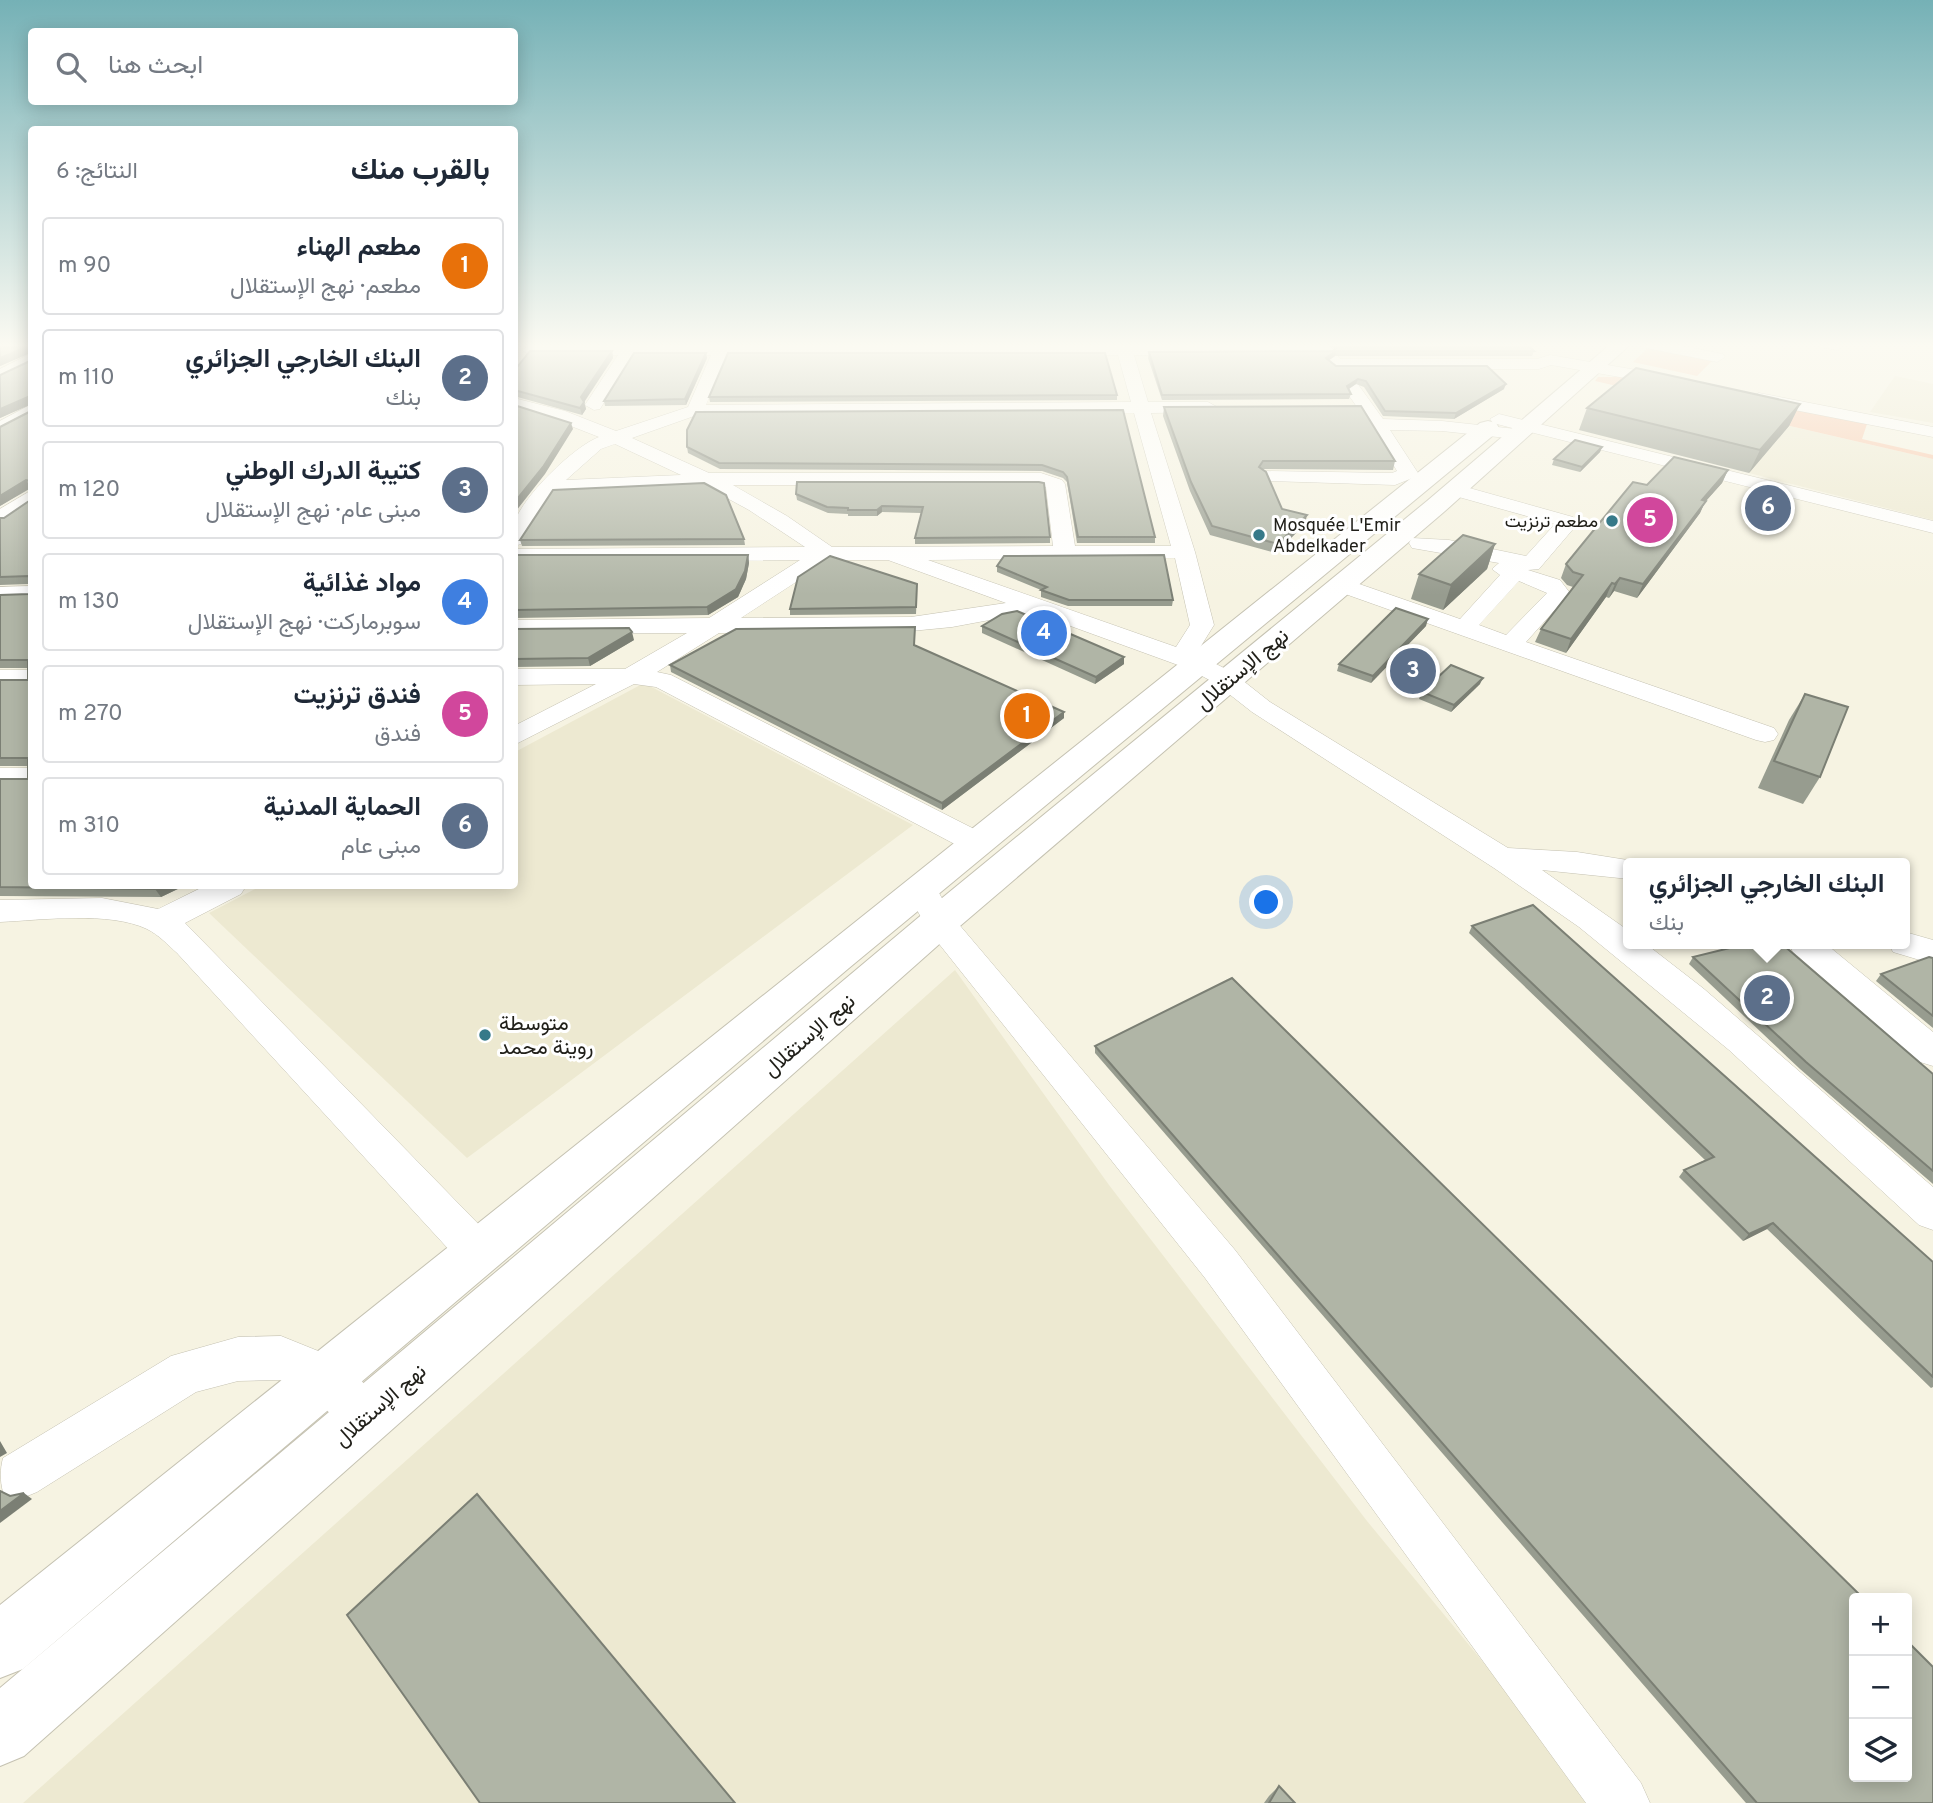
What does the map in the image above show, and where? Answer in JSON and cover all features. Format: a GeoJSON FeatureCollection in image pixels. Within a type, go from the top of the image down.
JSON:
{"type":"FeatureCollection","features":[{"type":"Feature","properties":{"kind":"main road","name":"نهج الإستقلال"},"geometry":{"type":"LineString","coordinates":[[0,1732],[365,1418],[930,905],[1366,527],[1489,427]]}},
{"type":"Feature","properties":{"kind":"main road","name":"نهج الإستقلال"},"geometry":{"type":"LineString","coordinates":[[0,1646],[478,1252],[930,905],[977,843],[1204,666],[1342,586],[1410,540],[1455,490],[1527,427]]}},
{"type":"Feature","properties":{"kind":"street"},"geometry":{"type":"LineString","coordinates":[[589,427],[709,479],[798,531],[826,553]]}},
{"type":"Feature","properties":{"kind":"street"},"geometry":{"type":"LineString","coordinates":[[518,534],[548,487],[575,460],[594,445],[643,427]]}},
{"type":"Feature","properties":{"kind":"street"},"geometry":{"type":"LineString","coordinates":[[1147,427],[1184,552],[1202,625],[1194,641],[1204,666]]}},
{"type":"Feature","properties":{"kind":"street"},"geometry":{"type":"LineString","coordinates":[[1270,475],[1403,477],[1408,473],[1380,427]]}},
{"type":"Feature","properties":{"kind":"street"},"geometry":{"type":"LineString","coordinates":[[1518,427],[1569,447]]}},
{"type":"Feature","properties":{"kind":"street"},"geometry":{"type":"LineString","coordinates":[[1908,427],[1933,432]]}},
{"type":"Feature","properties":{"kind":"street"},"geometry":{"type":"LineString","coordinates":[[1523,430],[1933,527]]}},
{"type":"Feature","properties":{"kind":"street"},"geometry":{"type":"LineString","coordinates":[[548,487],[709,479],[1050,481],[1055,484],[1065,553]]}},
{"type":"Feature","properties":{"kind":"street"},"geometry":{"type":"LineString","coordinates":[[1410,540],[1531,564],[1567,524],[1566,521],[1455,490]]}},
{"type":"Feature","properties":{"kind":"street"},"geometry":{"type":"LineString","coordinates":[[0,519],[28,499]]}},
{"type":"Feature","properties":{"kind":"street"},"geometry":{"type":"LineString","coordinates":[[1366,527],[1552,585],[1559,593],[1509,645]]}},
{"type":"Feature","properties":{"kind":"street"},"geometry":{"type":"LineString","coordinates":[[518,555],[1184,552]]}},
{"type":"Feature","properties":{"kind":"street"},"geometry":{"type":"LineString","coordinates":[[518,735],[632,676],[716,626],[826,553]]}},
{"type":"Feature","properties":{"kind":"street"},"geometry":{"type":"LineString","coordinates":[[892,554],[1204,666],[1261,707],[1539,883],[1623,947]]}},
{"type":"Feature","properties":{"kind":"street"},"geometry":{"type":"LineString","coordinates":[[1463,629],[1514,573]]}},
{"type":"Feature","properties":{"kind":"street"},"geometry":{"type":"LineString","coordinates":[[1342,586],[1765,734]]}},
{"type":"Feature","properties":{"kind":"street"},"geometry":{"type":"LineString","coordinates":[[0,593],[28,593]]}},
{"type":"Feature","properties":{"kind":"street"},"geometry":{"type":"LineString","coordinates":[[518,627],[911,624],[952,620],[1033,605]]}},
{"type":"Feature","properties":{"kind":"street"},"geometry":{"type":"LineString","coordinates":[[518,677],[632,676],[662,681],[977,843]]}},
{"type":"Feature","properties":{"kind":"street"},"geometry":{"type":"LineString","coordinates":[[0,678],[28,678]]}},
{"type":"Feature","properties":{"kind":"street"},"geometry":{"type":"LineString","coordinates":[[0,777],[28,777]]}},
{"type":"Feature","properties":{"kind":"street"},"geometry":{"type":"LineString","coordinates":[[1498,858],[1577,862],[1623,868]]}},
{"type":"Feature","properties":{"kind":"street"},"geometry":{"type":"LineString","coordinates":[[160,922],[224,889]]}},
{"type":"Feature","properties":{"kind":"street"},"geometry":{"type":"LineString","coordinates":[[0,911],[73,897],[160,922],[188,945],[478,1252]]}},
{"type":"Feature","properties":{"kind":"street"},"geometry":{"type":"LineString","coordinates":[[930,905],[1220,1264],[1621,1803]]}},
{"type":"Feature","properties":{"kind":"street"},"geometry":{"type":"LineString","coordinates":[[1910,945],[1933,952]]}},
{"type":"Feature","properties":{"kind":"street"},"geometry":{"type":"LineString","coordinates":[[1625,949],[1700,1006],[1933,1212]]}},
{"type":"Feature","properties":{"kind":"street"},"geometry":{"type":"LineString","coordinates":[[1811,949],[1933,1052]]}},
{"type":"Feature","properties":{"kind":"street"},"geometry":{"type":"LineString","coordinates":[[20,1475],[187,1372],[238,1359],[281,1359],[327,1377],[365,1418]]}},
{"type":"Feature","properties":{"kind":"shaded area"},"geometry":{"type":"Polygon","coordinates":[[[1788,427],[1933,459],[1933,520],[1749,473],[1788,427]]]}},
{"type":"Feature","properties":{"kind":"shaded area"},"geometry":{"type":"Polygon","coordinates":[[[1795,427],[1866,427],[1862,439],[1933,455],[1933,459],[1795,427]]]}},
{"type":"Feature","properties":{"kind":"shaded area","name":"متوسطة روينة محمد"},"geometry":{"type":"Polygon","coordinates":[[[644,683],[913,825],[467,1158],[209,913],[255,889],[518,889],[518,750],[644,683]]]}},
{"type":"Feature","properties":{"kind":"shaded area"},"geometry":{"type":"Polygon","coordinates":[[[955,970],[1109,1185],[1367,1521],[1599,1803],[23,1803],[955,970]]]}},
{"type":"Feature","properties":{"kind":"building"},"geometry":{"type":"Polygon","coordinates":[[[0,427],[28,427],[28,480],[0,496],[0,427]]]}},
{"type":"Feature","properties":{"kind":"building"},"geometry":{"type":"Polygon","coordinates":[[[518,427],[568,427],[543,467],[518,498],[518,427]]]}},
{"type":"Feature","properties":{"kind":"building"},"geometry":{"type":"Polygon","coordinates":[[[688,427],[1127,427],[1155,537],[1078,537],[1067,477],[1063,472],[1042,465],[719,463],[687,447],[688,427]]]}},
{"type":"Feature","properties":{"kind":"building"},"geometry":{"type":"Polygon","coordinates":[[[1171,427],[1374,427],[1395,461],[1263,461],[1259,467],[1266,472],[1282,509],[1307,515],[1278,544],[1212,526],[1191,482],[1171,427]]]}},
{"type":"Feature","properties":{"kind":"building"},"geometry":{"type":"Polygon","coordinates":[[[1666,427],[1780,427],[1760,450],[1666,427]]]}},
{"type":"Feature","properties":{"kind":"building"},"geometry":{"type":"Polygon","coordinates":[[[1575,440],[1602,447],[1582,467],[1554,459],[1575,440]]]}},
{"type":"Feature","properties":{"kind":"building"},"geometry":{"type":"Polygon","coordinates":[[[1674,457],[1728,470],[1702,500],[1706,501],[1643,584],[1620,578],[1615,584],[1612,583],[1571,639],[1541,629],[1583,575],[1573,572],[1566,564],[1633,482],[1647,485],[1674,457]]]}},
{"type":"Feature","properties":{"kind":"building"},"geometry":{"type":"Polygon","coordinates":[[[797,482],[1044,483],[1050,537],[915,538],[923,507],[882,506],[877,510],[848,510],[827,507],[796,494],[797,482]]]}},
{"type":"Feature","properties":{"kind":"building"},"geometry":{"type":"Polygon","coordinates":[[[704,483],[726,495],[744,539],[520,540],[553,490],[704,483]]]}},
{"type":"Feature","properties":{"kind":"building"},"geometry":{"type":"Polygon","coordinates":[[[28,502],[28,576],[0,577],[0,518],[28,502]]]}},
{"type":"Feature","properties":{"kind":"building"},"geometry":{"type":"Polygon","coordinates":[[[1463,535],[1495,544],[1451,585],[1419,574],[1463,535]]]}},
{"type":"Feature","properties":{"kind":"building"},"geometry":{"type":"Polygon","coordinates":[[[518,555],[748,555],[745,571],[736,589],[707,607],[518,610],[518,555]]]}},
{"type":"Feature","properties":{"kind":"building"},"geometry":{"type":"Polygon","coordinates":[[[1164,555],[1173,600],[1069,600],[1041,590],[1047,587],[997,566],[1004,556],[1164,555]]]}},
{"type":"Feature","properties":{"kind":"building"},"geometry":{"type":"Polygon","coordinates":[[[830,556],[917,584],[916,607],[790,609],[798,577],[830,556]]]}},
{"type":"Feature","properties":{"kind":"building"},"geometry":{"type":"Polygon","coordinates":[[[28,594],[28,660],[0,660],[0,595],[28,594]]]}},
{"type":"Feature","properties":{"kind":"building"},"geometry":{"type":"Polygon","coordinates":[[[1396,608],[1428,619],[1373,676],[1339,664],[1396,608]]]}},
{"type":"Feature","properties":{"kind":"building"},"geometry":{"type":"Polygon","coordinates":[[[1017,611],[1124,657],[1096,677],[982,626],[1002,614],[1017,611]]]}},
{"type":"Feature","properties":{"kind":"building"},"geometry":{"type":"Polygon","coordinates":[[[915,627],[914,645],[1064,712],[942,803],[670,665],[736,629],[915,627]]]}},
{"type":"Feature","properties":{"kind":"building"},"geometry":{"type":"Polygon","coordinates":[[[629,628],[632,632],[588,658],[518,659],[518,629],[629,628]]]}},
{"type":"Feature","properties":{"kind":"building"},"geometry":{"type":"Polygon","coordinates":[[[1451,665],[1483,678],[1454,705],[1422,692],[1451,665]]]}},
{"type":"Feature","properties":{"kind":"building"},"geometry":{"type":"Polygon","coordinates":[[[0,680],[28,680],[28,758],[0,758],[0,680]]]}},
{"type":"Feature","properties":{"kind":"building"},"geometry":{"type":"Polygon","coordinates":[[[1805,694],[1848,707],[1820,777],[1774,761],[1805,694]]]}},
{"type":"Feature","properties":{"kind":"building"},"geometry":{"type":"Polygon","coordinates":[[[0,779],[28,779],[28,887],[0,887],[0,779]]]}},
{"type":"Feature","properties":{"kind":"building"},"geometry":{"type":"Polygon","coordinates":[[[1533,905],[1933,1262],[1933,1377],[1773,1223],[1749,1234],[1684,1170],[1714,1157],[1472,926],[1533,905]]]}},
{"type":"Feature","properties":{"kind":"building"},"geometry":{"type":"Polygon","coordinates":[[[1726,949],[1788,949],[1933,1074],[1933,1171],[1806,1062],[1693,957],[1726,949]]]}},
{"type":"Feature","properties":{"kind":"building"},"geometry":{"type":"Polygon","coordinates":[[[1929,957],[1933,958],[1933,1016],[1881,974],[1929,957]]]}},
{"type":"Feature","properties":{"kind":"building"},"geometry":{"type":"Polygon","coordinates":[[[1232,978],[1858,1593],[1849,1593],[1849,1782],[1912,1782],[1912,1646],[1933,1667],[1933,1803],[1757,1803],[1095,1046],[1232,978]]]}},
{"type":"Feature","properties":{"kind":"building"},"geometry":{"type":"Polygon","coordinates":[[[0,1491],[10,1496],[24,1493],[0,1511],[0,1491]]]}},
{"type":"Feature","properties":{"kind":"building"},"geometry":{"type":"Polygon","coordinates":[[[477,1494],[735,1803],[480,1803],[347,1615],[477,1494]]]}},
{"type":"Feature","properties":{"kind":"building"},"geometry":{"type":"Polygon","coordinates":[[[1279,1786],[1295,1803],[1269,1803],[1279,1786]]]}},
{"type":"Feature","properties":{"kind":"place","name":"الحماية المدنية"},"geometry":{"type":"Point","coordinates":[1768,508]}},
{"type":"Feature","properties":{"kind":"place","name":"فندق ترنزيت"},"geometry":{"type":"Point","coordinates":[1650,520]}},
{"type":"Feature","properties":{"kind":"place","name":"مطعم ترنزيت"},"geometry":{"type":"Point","coordinates":[1612,521]}},
{"type":"Feature","properties":{"kind":"place","name":"Mosquée L'Emir Abdelkader"},"geometry":{"type":"Point","coordinates":[1259,535]}},
{"type":"Feature","properties":{"kind":"place","name":"مواد غذائية"},"geometry":{"type":"Point","coordinates":[1044,633]}},
{"type":"Feature","properties":{"kind":"place","name":"كتيبة الدرك الوطني"},"geometry":{"type":"Point","coordinates":[1413,671]}},
{"type":"Feature","properties":{"kind":"place","name":"مطعم الهناء"},"geometry":{"type":"Point","coordinates":[1027,716]}},
{"type":"Feature","properties":{"kind":"place","name":"البنك الخارجي الجزائري"},"geometry":{"type":"Point","coordinates":[1767,998]}},
{"type":"Feature","properties":{"kind":"place","name":"متوسطة روينة محمد"},"geometry":{"type":"Point","coordinates":[485,1035]}}]}
